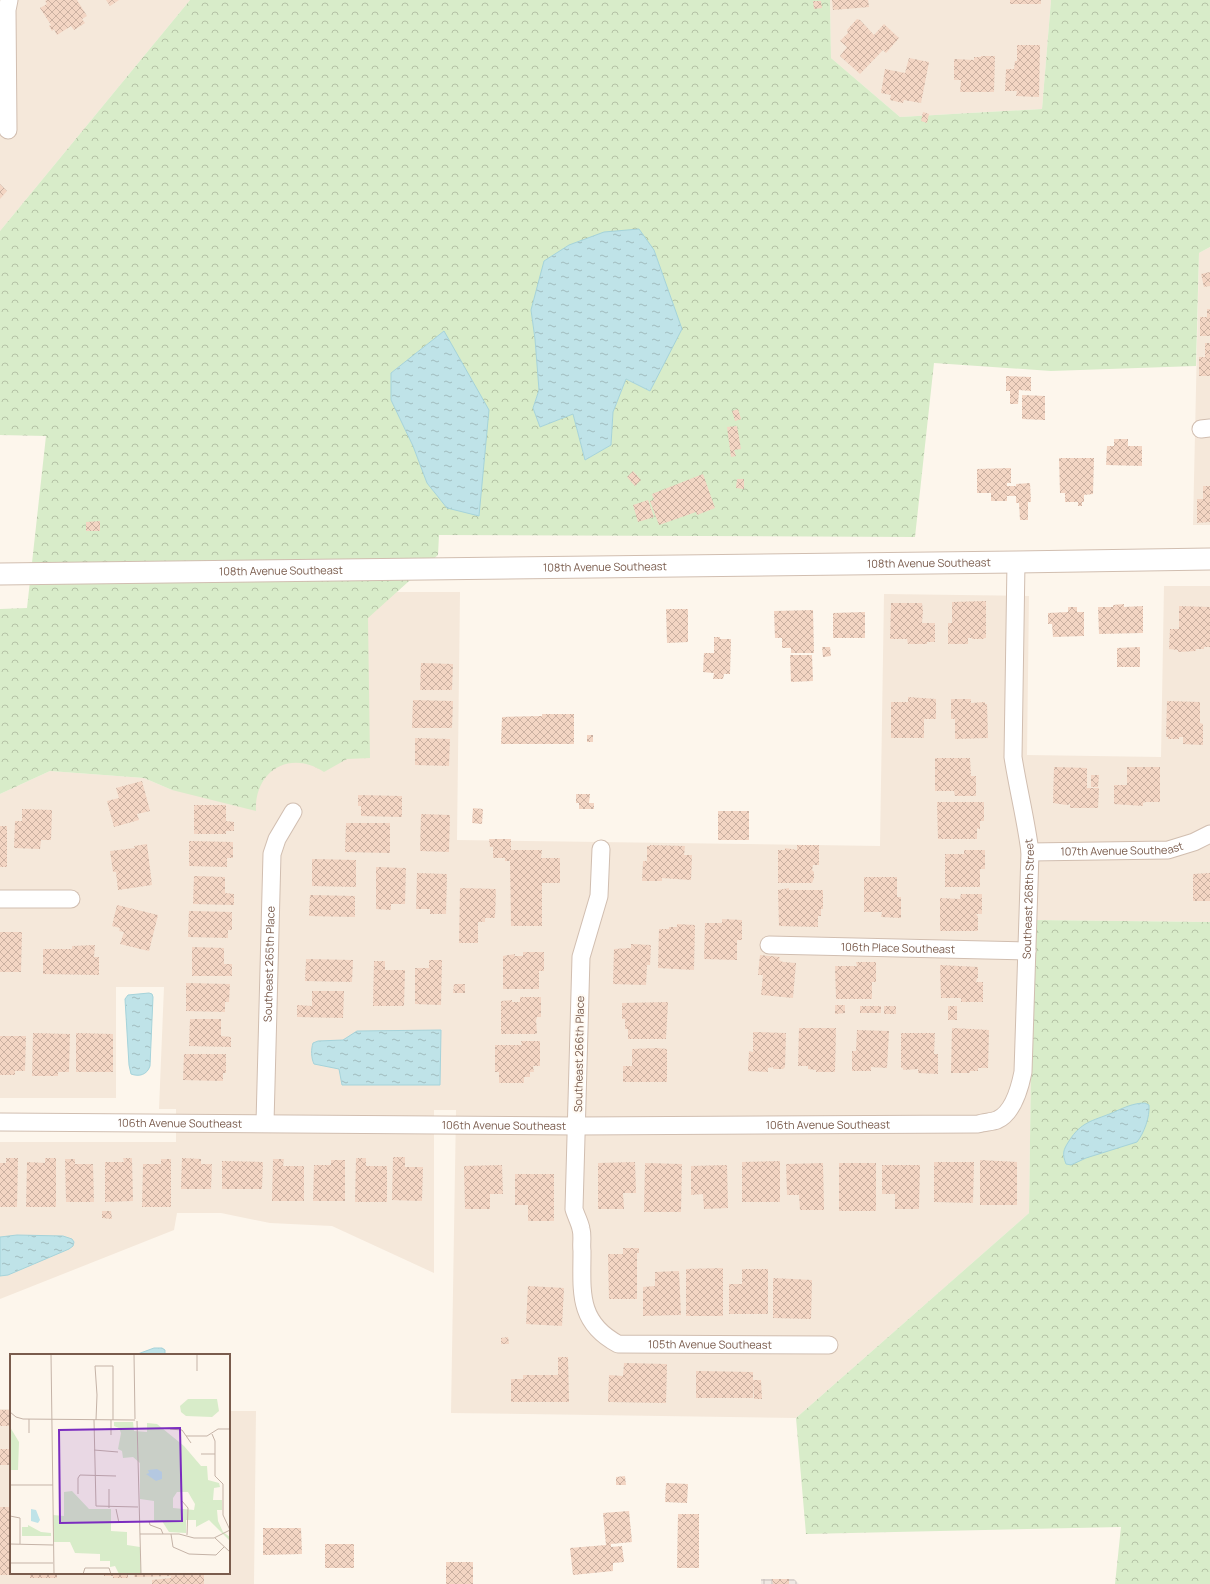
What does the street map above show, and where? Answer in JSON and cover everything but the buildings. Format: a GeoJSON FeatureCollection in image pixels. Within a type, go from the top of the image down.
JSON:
{"type":"FeatureCollection","features":[{"type":"Feature","properties":{"kind":"street"},"geometry":{"type":"LineString","coordinates":[[8,130],[6,10],[9,0]]}},
{"type":"Feature","properties":{"kind":"street","name":"108th Avenue Southeast"},"geometry":{"type":"LineString","coordinates":[[0,574],[1016,562],[1210,558]]}},
{"type":"Feature","properties":{"kind":"street","name":"Southeast 268th Street"},"geometry":{"type":"LineString","coordinates":[[1006,1113],[1014,1099],[1023,1072],[1030,852],[1026,822],[1013,757],[1016,562]]}},
{"type":"Feature","properties":{"kind":"street","name":"Southeast 265th Place"},"geometry":{"type":"LineString","coordinates":[[265,1123],[272,854],[277,839],[294,812]]}},
{"type":"Feature","properties":{"kind":"street","name":"107th Avenue Southeast"},"geometry":{"type":"LineString","coordinates":[[1030,852],[1168,850],[1194,842],[1210,834]]}},
{"type":"Feature","properties":{"kind":"street","name":"Southeast 266th Place"},"geometry":{"type":"LineString","coordinates":[[596,1329],[587,1314],[582,1297],[581,1230],[574,1209],[581,957],[599,896],[601,849]]}},
{"type":"Feature","properties":{"kind":"street"},"geometry":{"type":"LineString","coordinates":[[0,899],[71,899]]}},
{"type":"Feature","properties":{"kind":"street","name":"106th Place Southeast"},"geometry":{"type":"LineString","coordinates":[[768,945],[1027,951]]}},
{"type":"Feature","properties":{"kind":"street","name":"106th Avenue Southeast"},"geometry":{"type":"LineString","coordinates":[[0,1122],[577,1126],[978,1124],[997,1120],[1006,1113]]}},
{"type":"Feature","properties":{"kind":"street","name":"105th Avenue Southeast"},"geometry":{"type":"LineString","coordinates":[[596,1329],[607,1338],[618,1344],[829,1345]]}},
{"type":"Feature","properties":{"kind":"shaded area"},"geometry":{"type":"Polygon","coordinates":[[[0,0],[190,0],[0,231],[0,0]]]}},
{"type":"Feature","properties":{"kind":"shaded area"},"geometry":{"type":"Polygon","coordinates":[[[830,0],[1051,0],[1042,109],[900,117],[831,58],[830,0]]]}},
{"type":"Feature","properties":{"kind":"shaded area"},"geometry":{"type":"Polygon","coordinates":[[[1210,247],[1210,525],[1193,525],[1199,253],[1210,247]]]}},
{"type":"Feature","properties":{"kind":"shaded area"},"geometry":{"type":"Polygon","coordinates":[[[1164,586],[1210,586],[1210,922],[1033,920],[1029,1213],[796,1418],[451,1413],[456,1110],[434,1110],[434,1273],[332,1226],[270,1223],[221,1213],[177,1213],[174,1230],[0,1299],[0,1142],[176,1142],[176,1109],[159,1109],[164,987],[116,987],[116,1098],[0,1098],[0,794],[50,771],[144,778],[172,790],[395,592],[460,592],[457,840],[880,846],[884,594],[1029,596],[1027,755],[1161,757],[1164,586]]]}},
{"type":"Feature","properties":{"kind":"shaded area"},"geometry":{"type":"Polygon","coordinates":[[[0,1409],[10,1409],[10,1574],[230,1574],[230,1411],[256,1411],[254,1584],[0,1584],[0,1409]]]}},
{"type":"Feature","properties":{"kind":"shaded area"},"geometry":{"type":"Polygon","coordinates":[[[761,1579],[794,1579],[799,1584],[761,1584],[761,1579]]]}},
{"type":"Feature","properties":{"kind":"green space"},"geometry":{"type":"Polygon","coordinates":[[[190,0],[830,0],[831,58],[900,117],[1042,109],[1051,0],[1210,0],[1210,247],[1199,253],[1196,366],[1051,371],[934,363],[915,537],[439,535],[438,555],[368,618],[370,758],[347,759],[324,772],[311,765],[299,763],[287,764],[276,768],[268,775],[261,785],[257,797],[256,811],[172,790],[144,778],[50,771],[0,794],[0,609],[27,608],[46,436],[0,435],[0,231],[190,0]],[[654,250],[531,310],[539,390],[533,408],[540,427],[573,414],[585,460],[611,445],[613,412],[626,379],[650,391],[681,329],[654,250]],[[444,331],[391,373],[391,400],[413,446],[427,483],[447,508],[444,331]]]}},
{"type":"Feature","properties":{"kind":"green space"},"geometry":{"type":"Polygon","coordinates":[[[1033,920],[1210,922],[1210,1584],[1115,1584],[1121,1527],[806,1534],[796,1418],[1029,1213],[1033,920]]]}},
{"type":"Feature","properties":{"kind":"water"},"geometry":{"type":"Polygon","coordinates":[[[639,229],[654,250],[682,329],[650,391],[626,379],[613,412],[611,445],[585,460],[573,414],[540,427],[533,408],[539,390],[531,310],[544,261],[569,245],[604,232],[639,229]]]}},
{"type":"Feature","properties":{"kind":"water"},"geometry":{"type":"Polygon","coordinates":[[[444,331],[489,410],[479,516],[447,508],[427,483],[413,446],[391,400],[391,373],[444,331]]]}},
{"type":"Feature","properties":{"kind":"water"},"geometry":{"type":"Polygon","coordinates":[[[152,994],[153,997],[150,1066],[145,1073],[134,1075],[131,1074],[129,1065],[125,999],[128,995],[152,994]]]}},
{"type":"Feature","properties":{"kind":"water"},"geometry":{"type":"Polygon","coordinates":[[[441,1030],[440,1085],[342,1085],[339,1069],[314,1064],[312,1059],[313,1043],[318,1041],[343,1040],[357,1031],[441,1030]]]}},
{"type":"Feature","properties":{"kind":"water"},"geometry":{"type":"Polygon","coordinates":[[[1145,1103],[1149,1105],[1149,1115],[1144,1130],[1137,1142],[1086,1158],[1071,1165],[1066,1164],[1064,1157],[1065,1147],[1073,1135],[1083,1126],[1093,1120],[1128,1106],[1145,1103]]]}},
{"type":"Feature","properties":{"kind":"water"},"geometry":{"type":"Polygon","coordinates":[[[17,1235],[63,1236],[72,1239],[74,1242],[73,1246],[69,1249],[8,1275],[0,1276],[0,1237],[17,1235]]]}},
{"type":"Feature","properties":{"kind":"water"},"geometry":{"type":"Polygon","coordinates":[[[154,1348],[162,1348],[165,1350],[165,1354],[138,1354],[154,1348]]]}}]}
